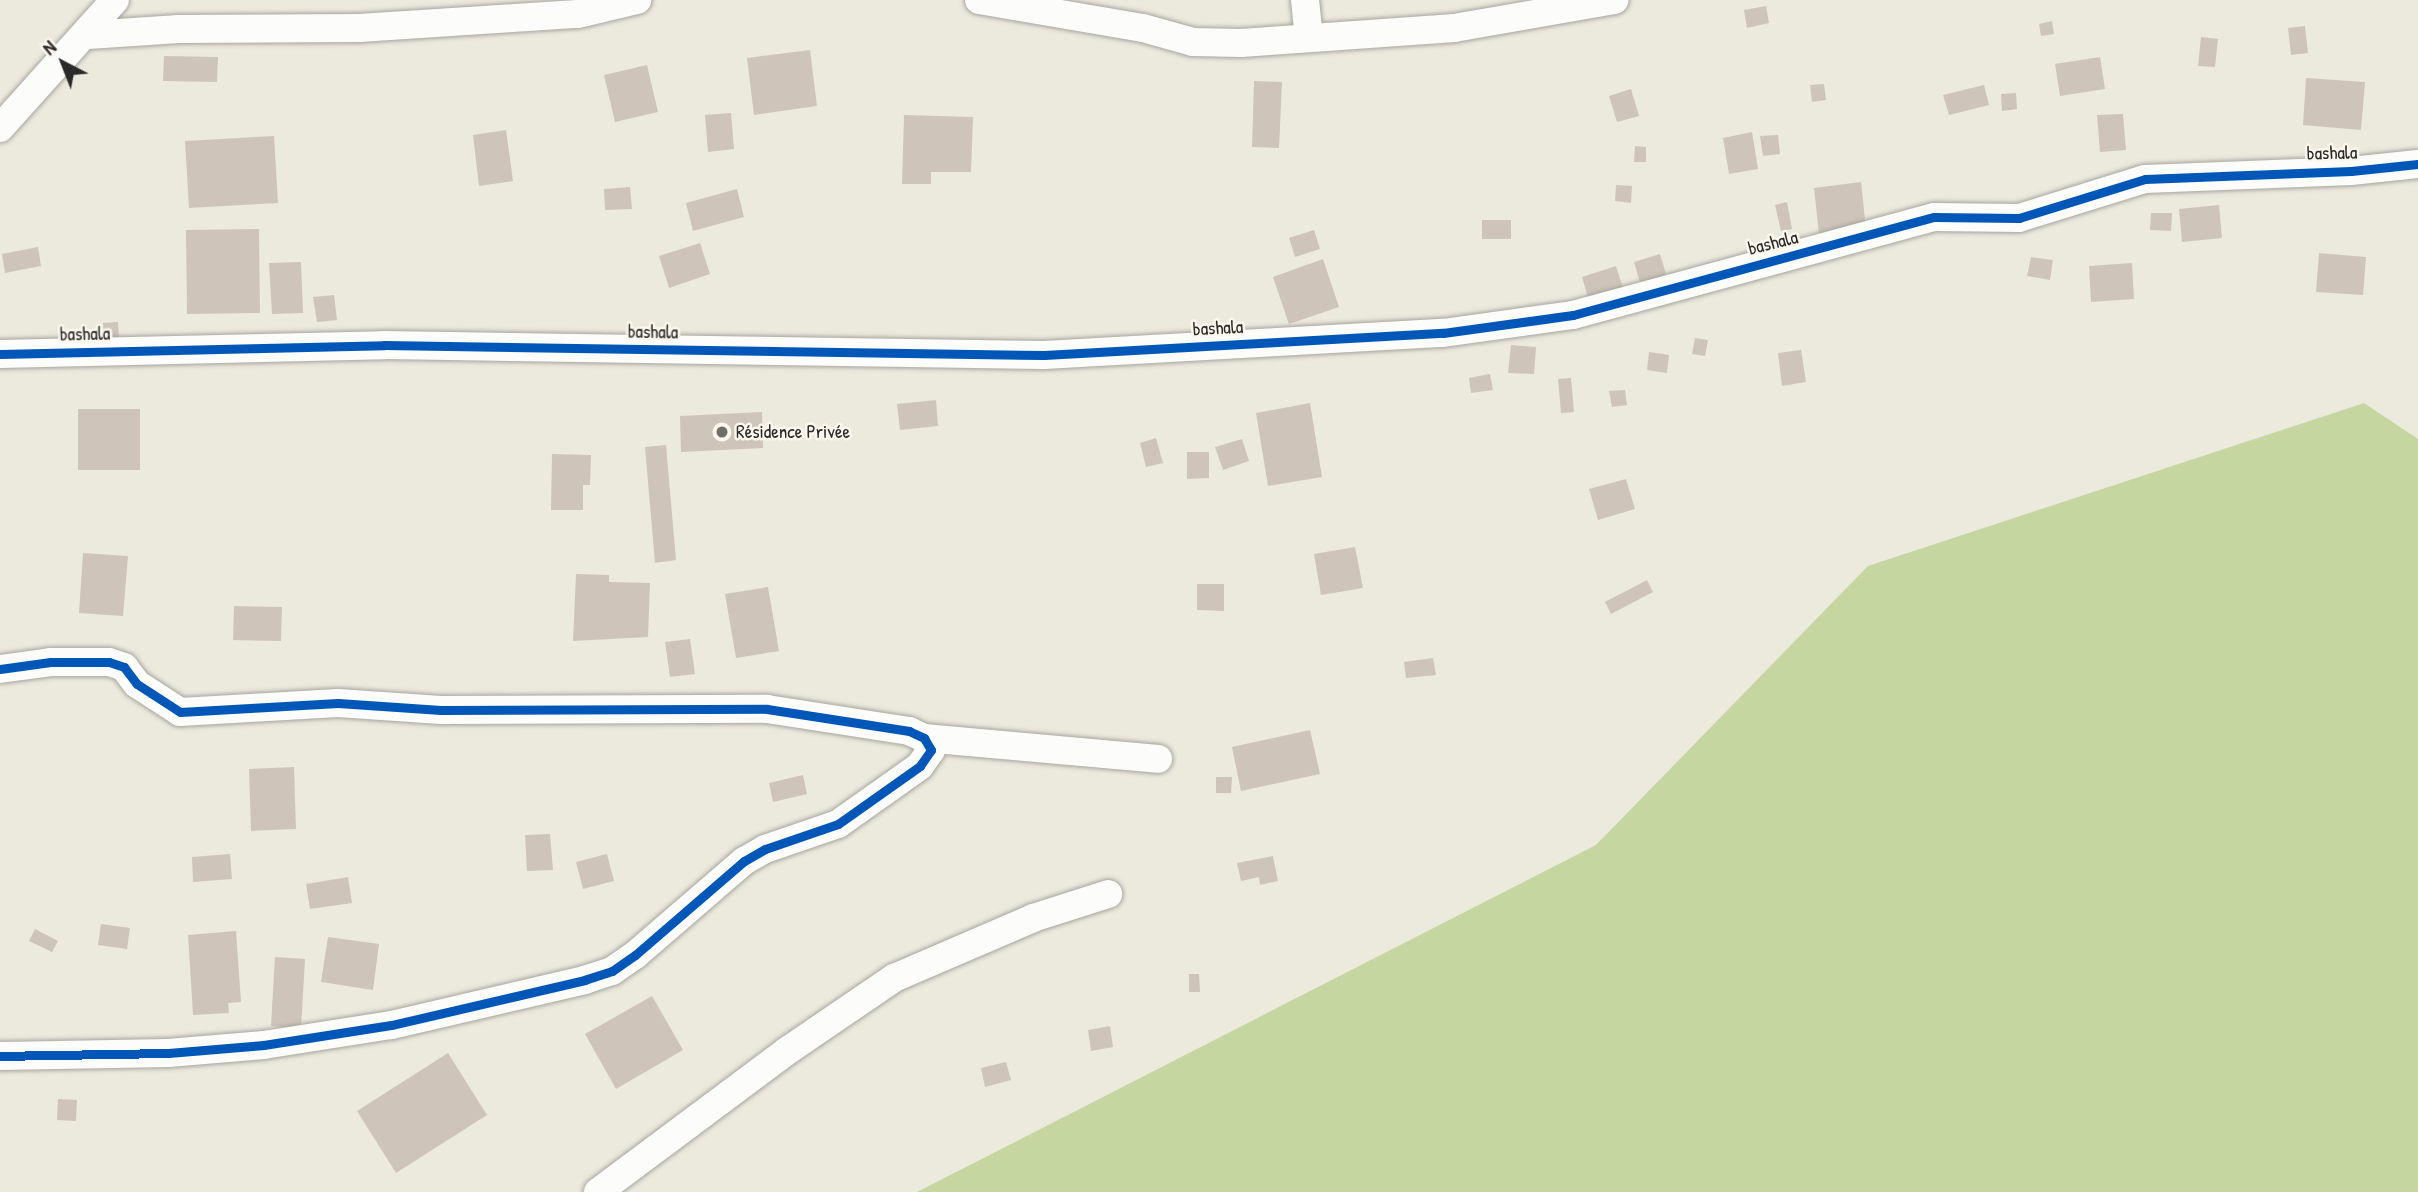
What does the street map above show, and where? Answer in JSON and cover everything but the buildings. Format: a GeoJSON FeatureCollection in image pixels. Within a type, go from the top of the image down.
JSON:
{"type":"FeatureCollection","features":[{"type":"Feature","properties":{"kind":"street"},"geometry":{"type":"LineString","coordinates":[[0,128],[88,35],[116,0]]}},
{"type":"Feature","properties":{"kind":"street"},"geometry":{"type":"LineString","coordinates":[[88,35],[179,29],[359,28],[578,14],[637,0]]}},
{"type":"Feature","properties":{"kind":"street"},"geometry":{"type":"LineString","coordinates":[[979,0],[1143,28],[1193,42],[1454,28],[1615,0]]}},
{"type":"Feature","properties":{"kind":"street"},"geometry":{"type":"LineString","coordinates":[[1305,0],[1309,37]]}},
{"type":"Feature","properties":{"kind":"street","name":"bashala"},"geometry":{"type":"LineString","coordinates":[[0,354],[384,345],[1044,355],[1443,333],[1573,314],[1934,218],[2019,218],[2145,179],[2351,171],[2418,164]]}},
{"type":"Feature","properties":{"kind":"street"},"geometry":{"type":"LineString","coordinates":[[0,669],[51,662],[109,662],[124,667],[137,684],[180,712],[338,703],[455,710],[745,708],[820,715],[909,731],[924,738],[1158,759]]}},
{"type":"Feature","properties":{"kind":"street"},"geometry":{"type":"LineString","coordinates":[[0,1056],[168,1053],[264,1045],[391,1025],[585,980],[612,971],[635,955],[744,861],[838,824],[920,765],[932,750],[924,738]]}},
{"type":"Feature","properties":{"kind":"street"},"geometry":{"type":"LineString","coordinates":[[598,1192],[787,1051],[894,978],[1033,918],[1108,894]]}},
{"type":"Feature","properties":{"kind":"green space"},"geometry":{"type":"Polygon","coordinates":[[[2364,403],[2418,439],[2418,1192],[917,1192],[1596,845],[1868,566],[2364,403]]]}},
{"type":"Feature","properties":{"kind":"cycle path"},"geometry":{"type":"LineString","coordinates":[[0,354],[384,345],[1044,355],[1443,333],[1573,315],[1934,217],[2019,218],[2145,179],[2351,171],[2418,164]]}},
{"type":"Feature","properties":{"kind":"cycle path"},"geometry":{"type":"LineString","coordinates":[[0,669],[51,662],[109,662],[124,667],[137,684],[180,712],[338,703],[441,710],[767,709],[909,731],[924,738],[931,750],[920,766],[838,824],[765,849],[744,861],[635,955],[612,971],[585,980],[391,1025],[264,1045],[168,1053],[0,1056]]}},
{"type":"Feature","properties":{"kind":"place","name":"Résidence Privée"},"geometry":{"type":"Point","coordinates":[722,432]}}]}
